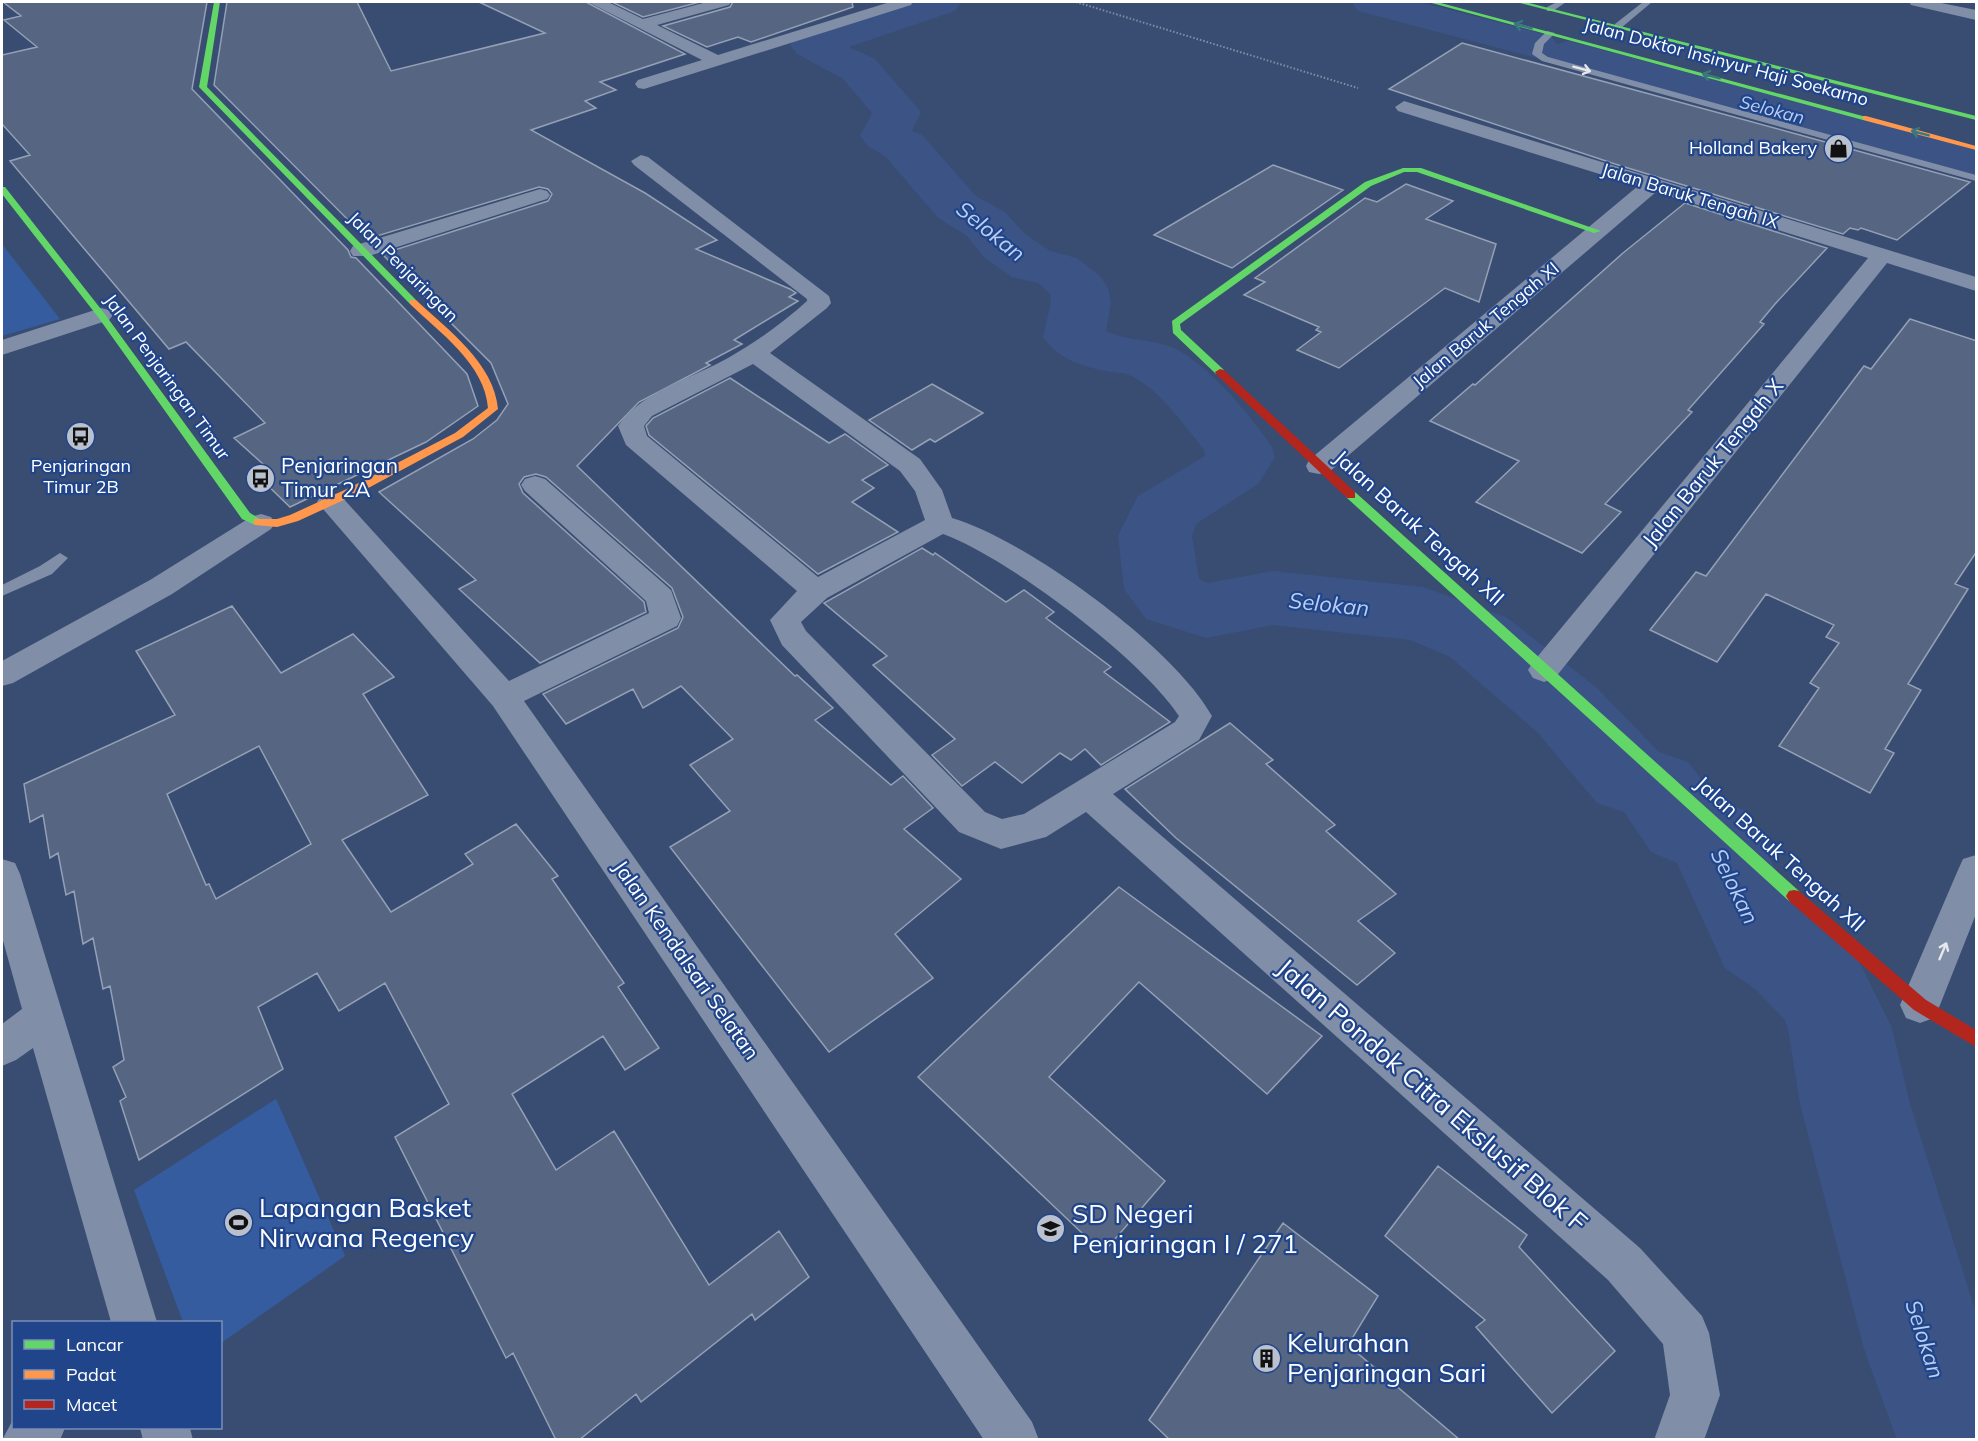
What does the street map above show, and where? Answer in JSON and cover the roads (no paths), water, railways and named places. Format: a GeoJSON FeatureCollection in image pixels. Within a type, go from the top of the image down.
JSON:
{"type":"FeatureCollection","features":[{"type":"Feature","properties":{"kind":"street","name":"Jalan Penjaringan"},"geometry":{"type":"LineString","coordinates":[[217,2],[203,87],[480,370],[494,402],[493,410],[458,436],[331,502]]}},
{"type":"Feature","properties":{"kind":"street"},"geometry":{"type":"LineString","coordinates":[[596,2],[717,61]]}},
{"type":"Feature","properties":{"kind":"street"},"geometry":{"type":"LineString","coordinates":[[643,24],[723,2]]}},
{"type":"Feature","properties":{"kind":"street"},"geometry":{"type":"LineString","coordinates":[[644,84],[905,2]]}},
{"type":"Feature","properties":{"kind":"street","name":"Jalan Doktor Insinyur Haji Soekarno"},"geometry":{"type":"LineString","coordinates":[[1431,2],[1977,148]]}},
{"type":"Feature","properties":{"kind":"street","name":"Jalan Doktor Insinyur Haji Soekarno"},"geometry":{"type":"LineString","coordinates":[[1519,2],[1977,118]]}},
{"type":"Feature","properties":{"kind":"street"},"geometry":{"type":"LineString","coordinates":[[1917,2],[1977,15]]}},
{"type":"Feature","properties":{"kind":"street","name":"Jalan Baruk Tengah IX"},"geometry":{"type":"LineString","coordinates":[[1404,107],[1977,284]]}},
{"type":"Feature","properties":{"kind":"street"},"geometry":{"type":"LineString","coordinates":[[641,161],[818,296],[819,303],[810,312],[755,354],[643,411],[631,426],[635,440],[816,591]]}},
{"type":"Feature","properties":{"kind":"street","name":"Jalan Baruk Tengah XII"},"geometry":{"type":"LineString","coordinates":[[1597,231],[1418,170],[1396,172],[1368,184],[1175,323],[1176,331],[1319,466],[1826,925],[1920,1005],[1977,1039]]}},
{"type":"Feature","properties":{"kind":"street","name":"Jalan Baruk Tengah XI"},"geometry":{"type":"LineString","coordinates":[[1319,466],[1653,184]]}},
{"type":"Feature","properties":{"kind":"street","name":"Jalan Penjaringan Timur"},"geometry":{"type":"LineString","coordinates":[[2,189],[101,315],[246,516],[261,523]]}},
{"type":"Feature","properties":{"kind":"street"},"geometry":{"type":"LineString","coordinates":[[362,251],[540,195]]}},
{"type":"Feature","properties":{"kind":"street","name":"Jalan Baruk Tengah X"},"geometry":{"type":"LineString","coordinates":[[1544,670],[1882,255]]}},
{"type":"Feature","properties":{"kind":"street"},"geometry":{"type":"LineString","coordinates":[[2,348],[101,315]]}},
{"type":"Feature","properties":{"kind":"street"},"geometry":{"type":"LineString","coordinates":[[755,354],[910,465],[928,490],[940,524]]}},
{"type":"Feature","properties":{"kind":"street"},"geometry":{"type":"LineString","coordinates":[[504,698],[666,618],[660,597],[535,485]]}},
{"type":"Feature","properties":{"kind":"street"},"geometry":{"type":"LineString","coordinates":[[2,675],[162,586],[261,523],[278,523],[331,502]]}},
{"type":"Feature","properties":{"kind":"street","name":"Jalan Kendalsari Selatan"},"geometry":{"type":"LineString","coordinates":[[331,502],[504,698],[1014,1440]]}},
{"type":"Feature","properties":{"kind":"street"},"geometry":{"type":"LineString","coordinates":[[940,524],[970,535],[1073,599],[1152,663],[1190,704],[1196,716],[1187,731],[1033,827],[1001,834],[972,822],[793,637],[785,620],[816,591],[940,524]]}},
{"type":"Feature","properties":{"kind":"street","name":"Jalan Pondok Citra Ekslusif Blok F"},"geometry":{"type":"LineString","coordinates":[[1088,793],[1624,1264],[1685,1333],[1695,1395],[1679,1440]]}},
{"type":"Feature","properties":{"kind":"street"},"geometry":{"type":"LineString","coordinates":[[1920,1005],[1977,870]]}},
{"type":"Feature","properties":{"kind":"street"},"geometry":{"type":"LineString","coordinates":[[2,874],[133,1321]]}},
{"type":"Feature","properties":{"kind":"street"},"geometry":{"type":"LineString","coordinates":[[2,1047],[43,1017]]}},
{"type":"Feature","properties":{"kind":"street"},"geometry":{"type":"LineString","coordinates":[[27,1440],[39,1429]]}},
{"type":"Feature","properties":{"kind":"lane"},"geometry":{"type":"LineString","coordinates":[[1550,9],[1562,2]]}},
{"type":"Feature","properties":{"kind":"lane"},"geometry":{"type":"LineString","coordinates":[[1618,26],[1648,2]]}},
{"type":"Feature","properties":{"kind":"lane"},"geometry":{"type":"LineString","coordinates":[[1550,33],[1539,43],[1538,54],[1545,59],[1977,178]]}},
{"type":"Feature","properties":{"kind":"lane"},"geometry":{"type":"LineString","coordinates":[[2,591],[46,570],[60,558]]}},
{"type":"Feature","properties":{"kind":"waterway","name":"Selokan"},"geometry":{"type":"LineString","coordinates":[[940,2],[812,45],[859,69],[897,112],[885,136],[904,146],[957,207],[986,224],[1005,246],[1032,265],[1057,270],[1079,288],[1081,302],[1074,337],[1095,350],[1141,358],[1162,368],[1197,400],[1238,447],[1240,457],[1233,469],[1164,512],[1155,536],[1163,589],[1174,600],[1206,611],[1273,598],[1423,614],[1478,637],[1567,710],[1628,778],[1656,787],[1684,826],[1711,837],[1760,937],[1790,958],[1820,987],[1840,1028],[1855,1104],[1926,1349],[1958,1431],[1966,1440]]}},
{"type":"Feature","properties":{"kind":"waterway","name":"Selokan"},"geometry":{"type":"LineString","coordinates":[[1373,2],[1536,45]]}},
{"type":"Feature","properties":{"kind":"waterway","name":"Selokan"},"geometry":{"type":"LineString","coordinates":[[1568,54],[1976,166]]}},
{"type":"Feature","properties":{"kind":"place","name":"Holland Bakery"},"geometry":{"type":"Point","coordinates":[1838,148]}},
{"type":"Feature","properties":{"kind":"place","name":"Penjaringan Timur 2B"},"geometry":{"type":"Point","coordinates":[81,437]}},
{"type":"Feature","properties":{"kind":"place","name":"Penjaringan Timur 2A"},"geometry":{"type":"Point","coordinates":[260,478]}},
{"type":"Feature","properties":{"kind":"place","name":"Lapangan Basket Nirwana Regency"},"geometry":{"type":"Point","coordinates":[238,1223]}},
{"type":"Feature","properties":{"kind":"place","name":"SD Negeri Penjaringan I / 271"},"geometry":{"type":"Point","coordinates":[1051,1229]}},
{"type":"Feature","properties":{"kind":"place","name":"Kelurahan Penjaringan Sari"},"geometry":{"type":"Point","coordinates":[1266,1358]}}]}
